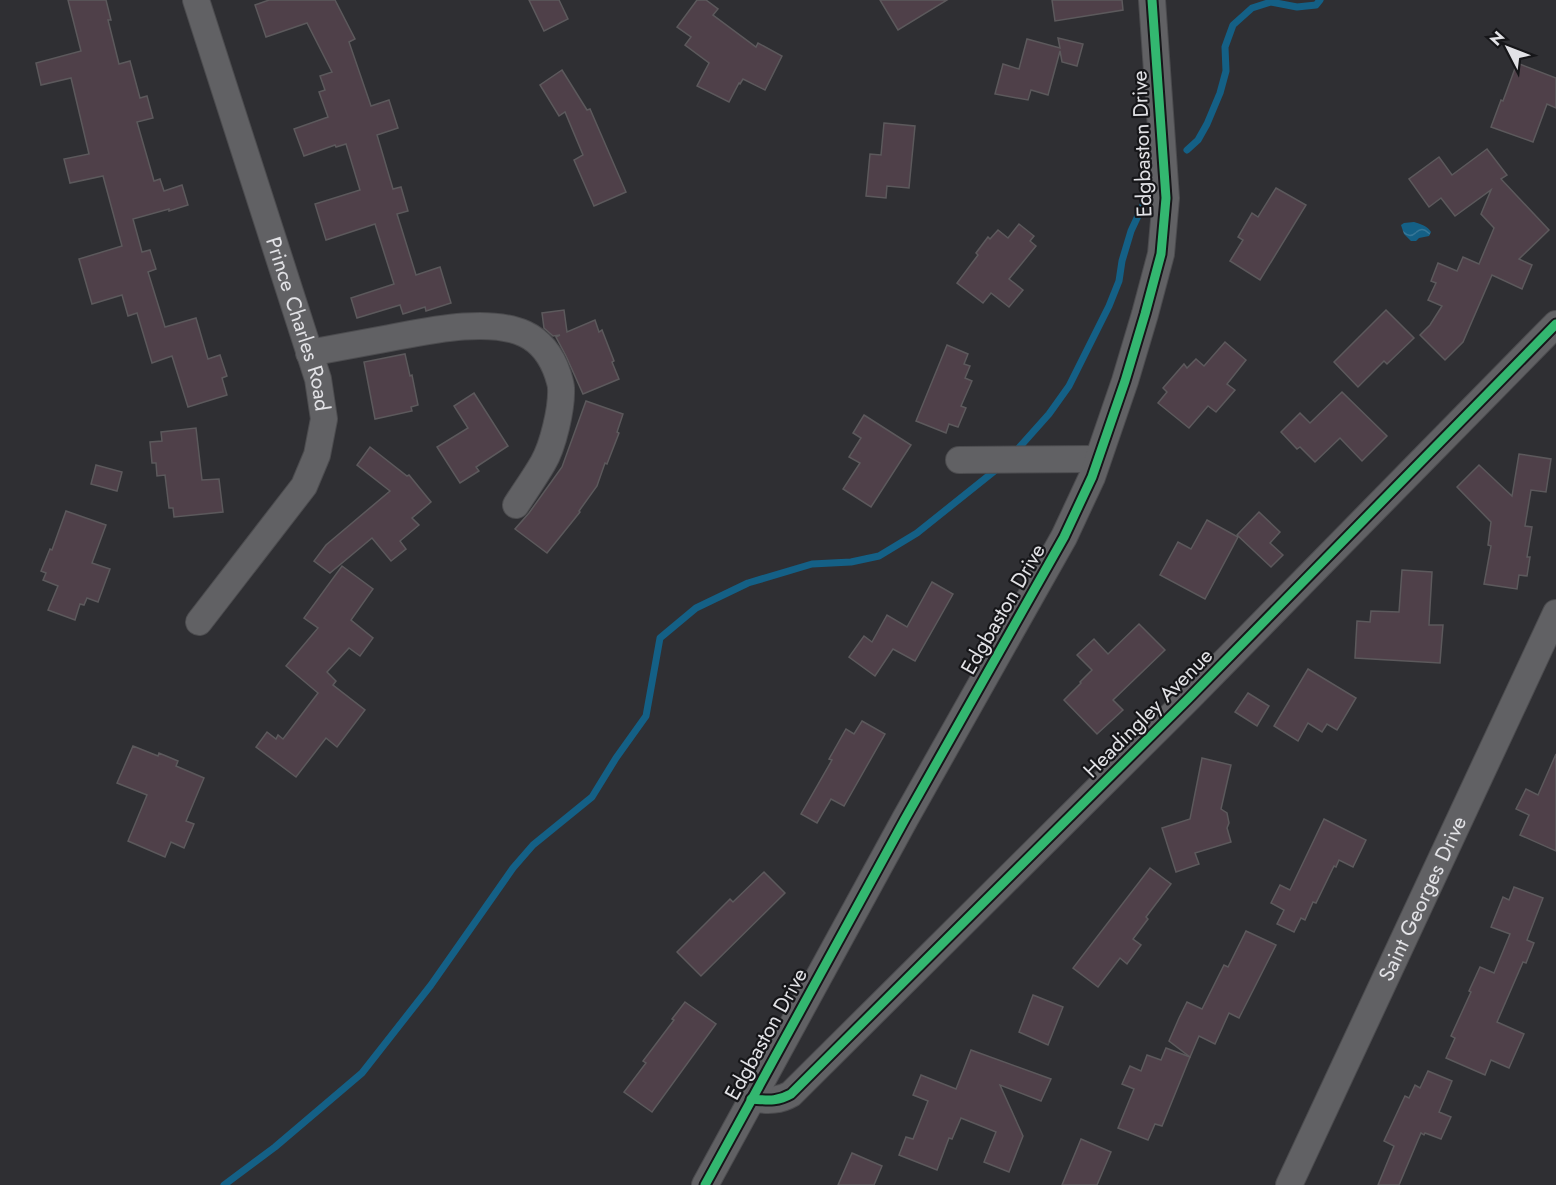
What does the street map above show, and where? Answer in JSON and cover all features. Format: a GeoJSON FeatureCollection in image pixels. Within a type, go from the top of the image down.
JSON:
{"type":"FeatureCollection","features":[{"type":"Feature","properties":{"kind":"street","name":"Prince Charles Road"},"geometry":{"type":"LineString","coordinates":[[196,0],[318,380],[324,419],[317,455],[303,486],[199,622]]}},
{"type":"Feature","properties":{"kind":"street","name":"Edgbaston Drive"},"geometry":{"type":"LineString","coordinates":[[705,1185],[905,819],[1064,537],[1092,477],[1128,370],[1161,254],[1166,198],[1152,0]]}},
{"type":"Feature","properties":{"kind":"street","name":"Headingley Avenue"},"geometry":{"type":"LineString","coordinates":[[751,1099],[782,1099],[791,1094],[1188,699],[1556,324]]}},
{"type":"Feature","properties":{"kind":"street"},"geometry":{"type":"LineString","coordinates":[[309,353],[435,330],[479,326],[507,329],[525,334],[541,345],[554,364],[561,387],[560,407],[544,461],[516,505]]}},
{"type":"Feature","properties":{"kind":"street"},"geometry":{"type":"LineString","coordinates":[[959,460],[1097,459]]}},
{"type":"Feature","properties":{"kind":"street","name":"Saint Georges Drive"},"geometry":{"type":"LineString","coordinates":[[1290,1185],[1556,613]]}},
{"type":"Feature","properties":{"kind":"water"},"geometry":{"type":"Polygon","coordinates":[[[1414,222],[1428,228],[1431,232],[1429,236],[1411,241],[1404,234],[1401,225],[1414,222]]]}},
{"type":"Feature","properties":{"kind":"building"},"geometry":{"type":"Polygon","coordinates":[[[68,0],[106,0],[111,20],[108,20],[119,64],[130,61],[140,98],[147,96],[153,118],[137,122],[154,181],[160,179],[164,191],[182,185],[188,205],[133,219],[142,252],[150,250],[156,269],[148,272],[165,327],[196,318],[208,359],[220,355],[227,376],[222,378],[227,395],[188,407],[172,356],[152,363],[137,313],[128,316],[122,295],[92,304],[79,259],[122,246],[103,176],[70,183],[64,159],[89,154],[71,78],[41,85],[36,63],[81,51],[68,0]]]}},
{"type":"Feature","properties":{"kind":"building"},"geometry":{"type":"Polygon","coordinates":[[[269,0],[335,0],[355,39],[349,42],[371,106],[389,100],[398,128],[377,135],[393,189],[401,187],[408,211],[397,214],[416,275],[440,267],[451,303],[426,311],[425,307],[403,314],[400,305],[357,318],[351,298],[394,284],[375,224],[326,240],[315,204],[360,190],[346,144],[336,147],[335,145],[304,156],[294,129],[328,117],[319,92],[325,90],[320,76],[332,72],[307,23],[266,37],[255,5],[269,0]]]}},
{"type":"Feature","properties":{"kind":"building"},"geometry":{"type":"Polygon","coordinates":[[[529,0],[559,0],[568,19],[544,31],[529,0]]]}},
{"type":"Feature","properties":{"kind":"building"},"geometry":{"type":"Polygon","coordinates":[[[697,0],[706,0],[718,9],[713,15],[756,47],[758,43],[782,56],[765,90],[743,79],[729,102],[697,86],[709,63],[685,45],[691,37],[677,27],[697,0]]]}},
{"type":"Feature","properties":{"kind":"building"},"geometry":{"type":"Polygon","coordinates":[[[880,0],[947,0],[898,30],[880,0]]]}},
{"type":"Feature","properties":{"kind":"building"},"geometry":{"type":"Polygon","coordinates":[[[1052,0],[1122,0],[1123,10],[1055,21],[1052,0]]]}},
{"type":"Feature","properties":{"kind":"building"},"geometry":{"type":"Polygon","coordinates":[[[1058,38],[1083,44],[1077,66],[1062,62],[1060,51],[1048,95],[1031,90],[1028,100],[995,94],[1003,64],[1019,69],[1027,39],[1060,48],[1058,38]]]}},
{"type":"Feature","properties":{"kind":"building"},"geometry":{"type":"Polygon","coordinates":[[[1517,63],[1556,78],[1556,108],[1547,104],[1533,142],[1491,127],[1517,63]]]}},
{"type":"Feature","properties":{"kind":"building"},"geometry":{"type":"Polygon","coordinates":[[[562,70],[587,110],[590,109],[626,192],[594,206],[574,160],[583,155],[565,112],[559,116],[540,85],[562,70]]]}},
{"type":"Feature","properties":{"kind":"building"},"geometry":{"type":"Polygon","coordinates":[[[884,123],[915,126],[909,188],[887,186],[886,198],[866,196],[870,154],[881,155],[884,123]]]}},
{"type":"Feature","properties":{"kind":"building"},"geometry":{"type":"Polygon","coordinates":[[[1487,149],[1507,175],[1501,179],[1549,230],[1519,259],[1532,265],[1522,289],[1492,275],[1463,342],[1445,360],[1420,335],[1430,325],[1442,306],[1428,300],[1436,283],[1431,281],[1438,263],[1457,271],[1463,257],[1479,264],[1494,228],[1481,214],[1491,190],[1455,216],[1441,198],[1429,207],[1409,179],[1439,157],[1452,175],[1487,149]]]}},
{"type":"Feature","properties":{"kind":"building"},"geometry":{"type":"Polygon","coordinates":[[[1276,188],[1306,205],[1260,280],[1230,261],[1243,240],[1238,237],[1252,213],[1258,217],[1276,188]]]}},
{"type":"Feature","properties":{"kind":"building"},"geometry":{"type":"Polygon","coordinates":[[[1019,224],[1034,236],[1030,241],[1036,246],[1009,279],[1023,290],[1009,307],[991,293],[983,303],[957,283],[988,237],[990,239],[998,230],[1008,238],[1019,224]]]}},
{"type":"Feature","properties":{"kind":"building"},"geometry":{"type":"Polygon","coordinates":[[[564,310],[567,332],[595,320],[599,332],[602,330],[619,379],[583,394],[556,337],[560,335],[553,336],[544,328],[542,313],[564,310]]]}},
{"type":"Feature","properties":{"kind":"building"},"geometry":{"type":"Polygon","coordinates":[[[1386,310],[1414,338],[1387,364],[1384,361],[1358,387],[1334,362],[1386,310]]]}},
{"type":"Feature","properties":{"kind":"building"},"geometry":{"type":"Polygon","coordinates":[[[1225,342],[1246,360],[1227,384],[1235,390],[1216,412],[1208,406],[1189,428],[1158,403],[1167,392],[1163,388],[1184,364],[1187,368],[1196,359],[1204,366],[1225,342]]]}},
{"type":"Feature","properties":{"kind":"building"},"geometry":{"type":"Polygon","coordinates":[[[947,345],[968,354],[964,364],[970,366],[965,378],[972,381],[961,406],[966,408],[958,427],[949,424],[946,433],[916,421],[947,345]]]}},
{"type":"Feature","properties":{"kind":"building"},"geometry":{"type":"Polygon","coordinates":[[[405,354],[418,405],[411,407],[412,411],[375,419],[364,362],[405,354]]]}},
{"type":"Feature","properties":{"kind":"building"},"geometry":{"type":"Polygon","coordinates":[[[1342,392],[1387,436],[1362,461],[1340,438],[1315,462],[1300,447],[1297,449],[1281,432],[1300,413],[1310,423],[1342,392]]]}},
{"type":"Feature","properties":{"kind":"building"},"geometry":{"type":"Polygon","coordinates":[[[474,393],[508,446],[476,467],[479,471],[460,483],[437,447],[468,428],[454,406],[474,393]]]}},
{"type":"Feature","properties":{"kind":"building"},"geometry":{"type":"Polygon","coordinates":[[[586,401],[623,414],[617,432],[619,433],[597,486],[580,512],[547,553],[515,529],[562,467],[586,401]]]}},
{"type":"Feature","properties":{"kind":"building"},"geometry":{"type":"Polygon","coordinates":[[[864,415],[911,445],[871,507],[843,489],[860,463],[849,457],[861,438],[853,433],[864,415]]]}},
{"type":"Feature","properties":{"kind":"building"},"geometry":{"type":"Polygon","coordinates":[[[196,428],[202,480],[219,479],[223,512],[174,517],[173,508],[169,508],[165,475],[157,476],[156,463],[152,463],[150,442],[162,441],[161,432],[196,428]]]}},
{"type":"Feature","properties":{"kind":"building"},"geometry":{"type":"Polygon","coordinates":[[[370,447],[407,476],[409,475],[431,502],[412,518],[419,525],[400,541],[406,549],[391,561],[372,538],[330,573],[314,561],[326,545],[390,491],[357,465],[370,447]]]}},
{"type":"Feature","properties":{"kind":"building"},"geometry":{"type":"Polygon","coordinates":[[[1519,454],[1551,459],[1546,492],[1531,490],[1525,526],[1532,527],[1527,557],[1530,557],[1527,576],[1519,575],[1517,589],[1484,584],[1491,546],[1488,545],[1491,522],[1457,487],[1479,465],[1512,496],[1519,454]]]}},
{"type":"Feature","properties":{"kind":"building"},"geometry":{"type":"Polygon","coordinates":[[[96,465],[122,472],[117,491],[91,484],[96,465]]]}},
{"type":"Feature","properties":{"kind":"building"},"geometry":{"type":"Polygon","coordinates":[[[66,511],[106,525],[92,563],[110,569],[98,602],[87,598],[84,605],[80,604],[75,620],[48,610],[58,586],[43,580],[46,573],[41,571],[50,549],[52,550],[66,511]]]}},
{"type":"Feature","properties":{"kind":"building"},"geometry":{"type":"Polygon","coordinates":[[[1259,512],[1280,532],[1270,543],[1283,555],[1271,567],[1237,535],[1259,512]]]}},
{"type":"Feature","properties":{"kind":"building"},"geometry":{"type":"Polygon","coordinates":[[[1207,520],[1238,537],[1205,599],[1160,575],[1178,542],[1191,549],[1207,520]]]}},
{"type":"Feature","properties":{"kind":"building"},"geometry":{"type":"Polygon","coordinates":[[[342,566],[373,589],[351,620],[373,638],[360,656],[349,648],[327,672],[336,681],[333,685],[365,710],[337,747],[326,738],[296,777],[256,747],[267,732],[276,739],[278,735],[283,739],[318,693],[286,666],[318,628],[304,618],[342,566]]]}},
{"type":"Feature","properties":{"kind":"building"},"geometry":{"type":"Polygon","coordinates":[[[1402,570],[1432,572],[1429,625],[1443,625],[1440,663],[1355,658],[1357,621],[1370,622],[1371,611],[1399,612],[1402,570]]]}},
{"type":"Feature","properties":{"kind":"building"},"geometry":{"type":"Polygon","coordinates":[[[932,582],[953,594],[915,661],[893,649],[875,676],[849,657],[864,636],[872,642],[887,615],[907,627],[932,582]]]}},
{"type":"Feature","properties":{"kind":"building"},"geometry":{"type":"Polygon","coordinates":[[[1139,624],[1165,650],[1113,700],[1123,710],[1097,734],[1064,700],[1092,670],[1077,655],[1094,639],[1108,654],[1139,624]]]}},
{"type":"Feature","properties":{"kind":"building"},"geometry":{"type":"Polygon","coordinates":[[[1308,669],[1356,698],[1337,730],[1327,724],[1322,732],[1308,723],[1298,741],[1274,726],[1308,669]]]}},
{"type":"Feature","properties":{"kind":"building"},"geometry":{"type":"Polygon","coordinates":[[[1248,693],[1269,706],[1257,726],[1235,712],[1248,693]]]}},
{"type":"Feature","properties":{"kind":"building"},"geometry":{"type":"Polygon","coordinates":[[[862,721],[885,734],[844,806],[831,799],[817,823],[801,814],[832,760],[829,759],[846,729],[854,734],[862,721]]]}},
{"type":"Feature","properties":{"kind":"building"},"geometry":{"type":"Polygon","coordinates":[[[133,746],[178,761],[176,766],[204,778],[186,821],[194,824],[184,848],[171,842],[165,857],[128,841],[147,795],[117,783],[133,746]]]}},
{"type":"Feature","properties":{"kind":"building"},"geometry":{"type":"Polygon","coordinates":[[[1556,754],[1556,851],[1520,835],[1529,815],[1516,809],[1526,789],[1538,795],[1556,754]]]}},
{"type":"Feature","properties":{"kind":"building"},"geometry":{"type":"Polygon","coordinates":[[[1202,758],[1231,765],[1221,809],[1227,813],[1229,823],[1227,828],[1231,842],[1195,853],[1199,864],[1176,872],[1162,828],[1190,819],[1202,758]]]}},
{"type":"Feature","properties":{"kind":"building"},"geometry":{"type":"Polygon","coordinates":[[[1324,819],[1366,840],[1353,867],[1339,860],[1336,867],[1334,866],[1316,903],[1313,902],[1305,920],[1301,918],[1294,932],[1277,924],[1284,910],[1271,903],[1280,885],[1290,890],[1324,819]]]}},
{"type":"Feature","properties":{"kind":"building"},"geometry":{"type":"Polygon","coordinates":[[[1150,868],[1171,884],[1146,917],[1148,919],[1133,939],[1141,945],[1127,964],[1120,958],[1098,987],[1073,968],[1150,868]]]}},
{"type":"Feature","properties":{"kind":"building"},"geometry":{"type":"Polygon","coordinates":[[[764,872],[785,893],[701,976],[677,952],[730,899],[733,902],[764,872]]]}},
{"type":"Feature","properties":{"kind":"building"},"geometry":{"type":"Polygon","coordinates":[[[1514,887],[1543,898],[1527,940],[1534,943],[1526,963],[1523,962],[1497,1022],[1524,1034],[1509,1068],[1491,1060],[1485,1075],[1446,1058],[1455,1038],[1451,1036],[1480,967],[1494,973],[1510,934],[1491,927],[1503,897],[1509,900],[1514,887]]]}},
{"type":"Feature","properties":{"kind":"building"},"geometry":{"type":"Polygon","coordinates":[[[1246,931],[1276,945],[1239,1018],[1229,1013],[1215,1044],[1199,1036],[1190,1057],[1169,1041],[1179,1018],[1187,1002],[1202,1009],[1224,965],[1228,967],[1246,931]]]}},
{"type":"Feature","properties":{"kind":"building"},"geometry":{"type":"Polygon","coordinates":[[[1033,995],[1063,1007],[1048,1045],[1019,1032],[1033,995]]]}},
{"type":"Feature","properties":{"kind":"building"},"geometry":{"type":"Polygon","coordinates":[[[685,1002],[716,1024],[652,1112],[624,1092],[646,1063],[643,1061],[685,1002]]]}},
{"type":"Feature","properties":{"kind":"building"},"geometry":{"type":"Polygon","coordinates":[[[1166,1048],[1190,1057],[1162,1126],[1155,1124],[1148,1140],[1118,1128],[1134,1089],[1122,1084],[1130,1066],[1141,1071],[1147,1055],[1161,1060],[1166,1048]]]}},
{"type":"Feature","properties":{"kind":"building"},"geometry":{"type":"Polygon","coordinates":[[[971,1050],[1051,1079],[1041,1101],[1000,1085],[1023,1136],[1009,1172],[984,1162],[996,1132],[961,1118],[952,1139],[949,1138],[937,1170],[899,1155],[906,1137],[913,1139],[928,1101],[913,1095],[921,1075],[956,1089],[971,1050]]]}},
{"type":"Feature","properties":{"kind":"building"},"geometry":{"type":"Polygon","coordinates":[[[1428,1071],[1452,1081],[1439,1112],[1451,1117],[1441,1139],[1421,1133],[1399,1185],[1378,1185],[1394,1146],[1384,1141],[1405,1096],[1409,1098],[1415,1085],[1420,1088],[1428,1071]]]}},
{"type":"Feature","properties":{"kind":"building"},"geometry":{"type":"Polygon","coordinates":[[[1081,1139],[1111,1152],[1097,1185],[1062,1185],[1081,1139]]]}},
{"type":"Feature","properties":{"kind":"building"},"geometry":{"type":"Polygon","coordinates":[[[852,1153],[882,1166],[874,1185],[838,1185],[852,1153]]]}},
{"type":"Feature","properties":{"kind":"waterway"},"geometry":{"type":"LineString","coordinates":[[1187,150],[1198,140],[1220,93],[1226,71],[1225,47],[1233,25],[1252,8],[1271,2],[1297,7],[1316,5],[1320,0]]}},
{"type":"Feature","properties":{"kind":"waterway"},"geometry":{"type":"LineString","coordinates":[[1017,450],[1049,414],[1069,386],[1109,306],[1119,281],[1131,231],[1143,205]]}},
{"type":"Feature","properties":{"kind":"waterway"},"geometry":{"type":"LineString","coordinates":[[224,1185],[275,1147],[362,1073],[431,985],[513,868],[533,845],[592,797],[646,716],[660,638],[696,608],[748,583],[812,564],[851,562],[879,556],[917,533],[997,469]]}},
{"type":"Feature","properties":{"kind":"cycle path"},"geometry":{"type":"LineString","coordinates":[[705,1185],[905,819],[1064,537],[1092,477],[1125,381],[1161,254],[1166,198],[1152,0]]}},
{"type":"Feature","properties":{"kind":"cycle path"},"geometry":{"type":"LineString","coordinates":[[751,1099],[776,1099],[791,1094],[1188,699],[1556,324]]}}]}
